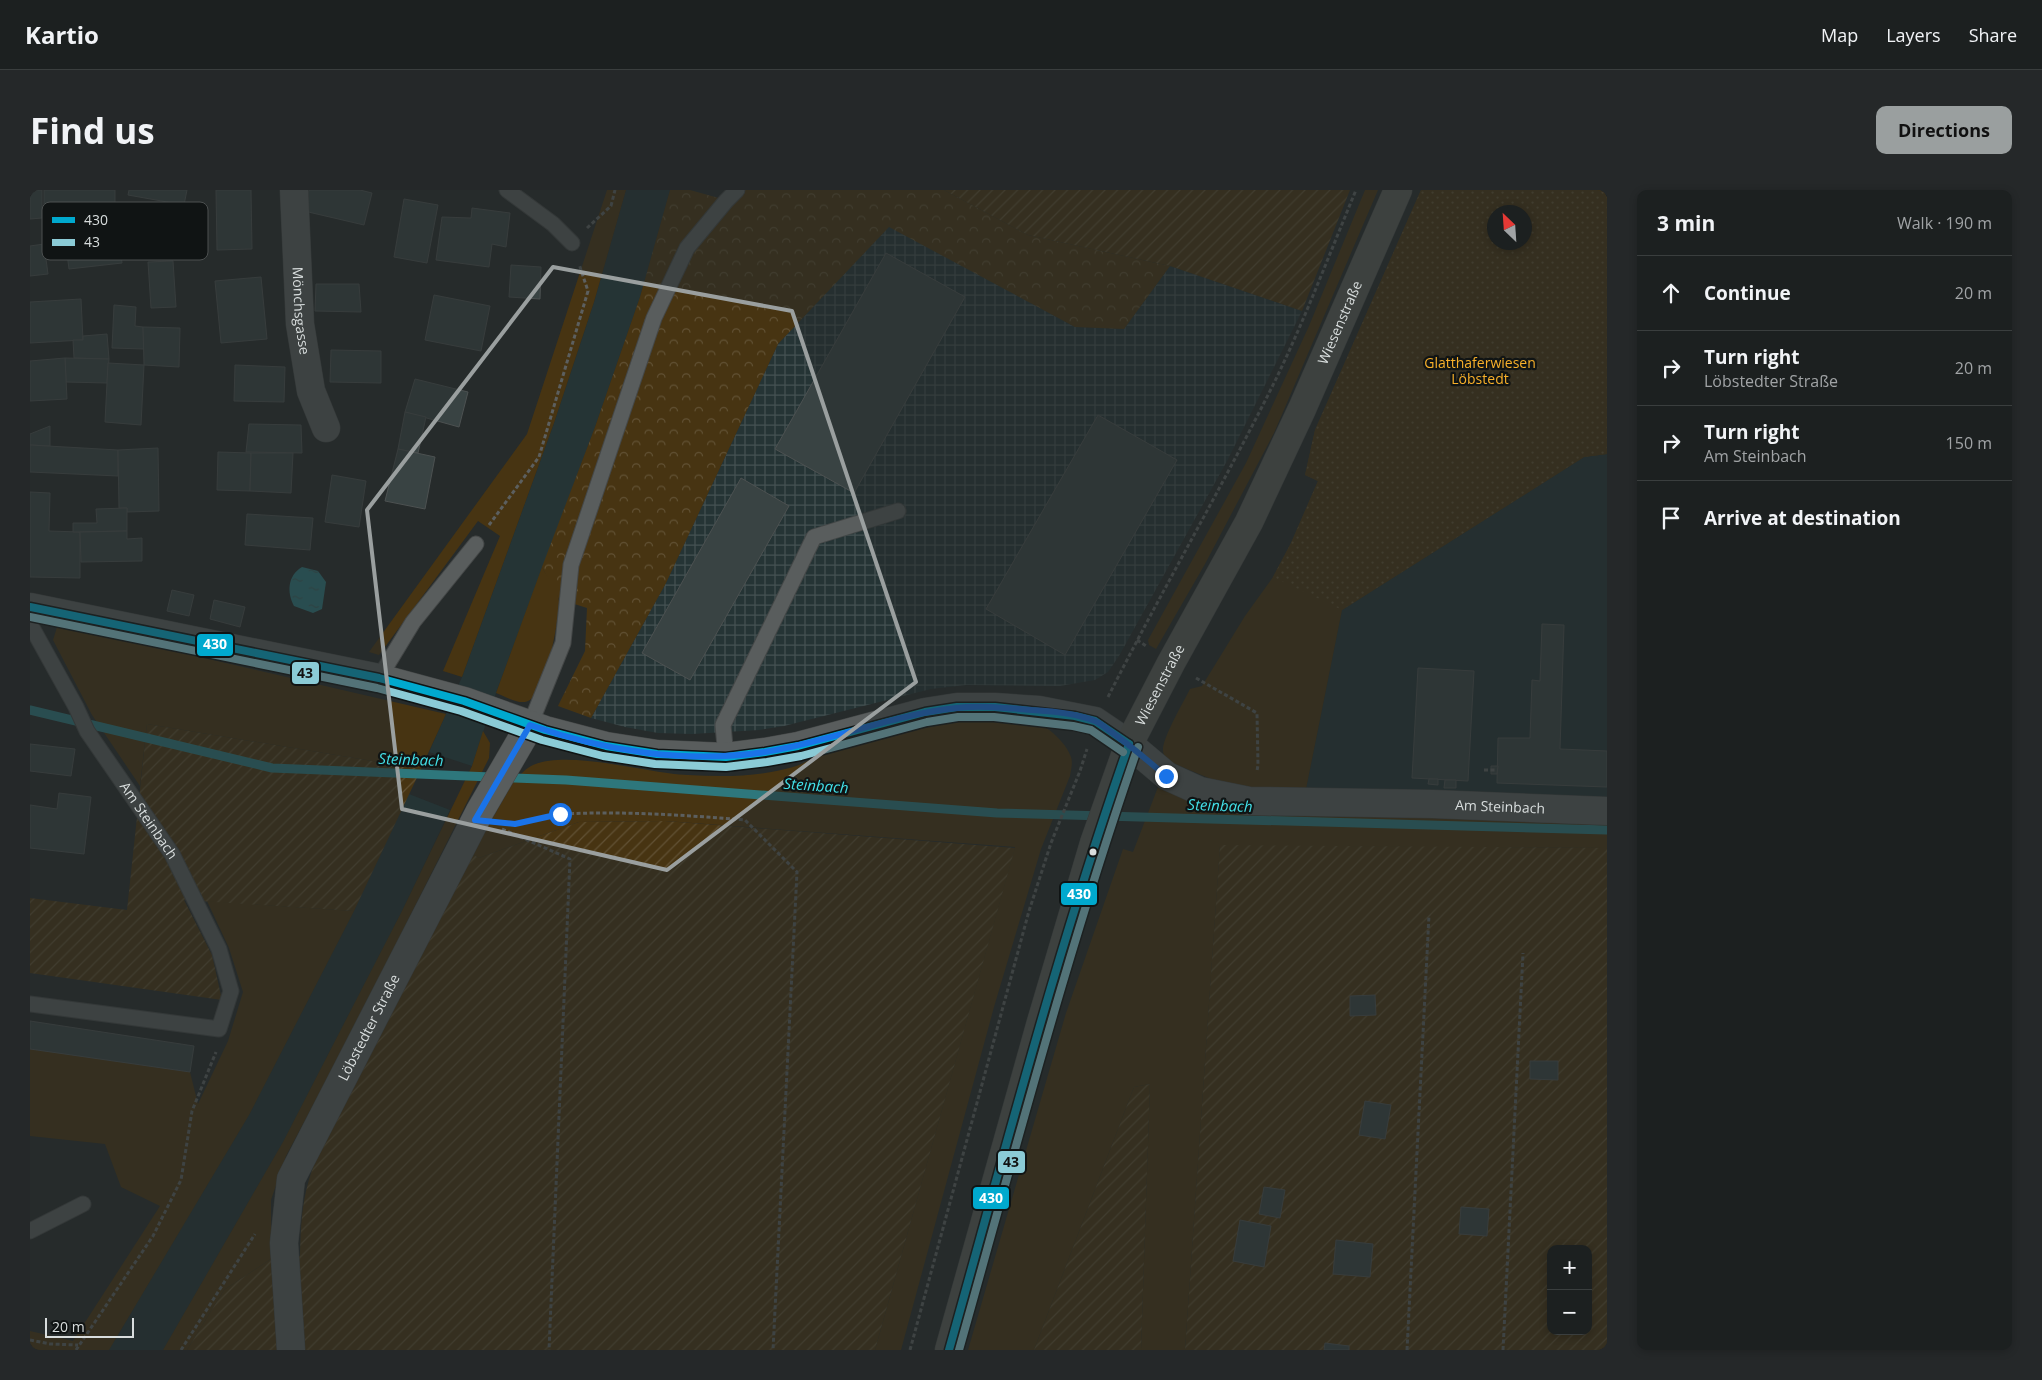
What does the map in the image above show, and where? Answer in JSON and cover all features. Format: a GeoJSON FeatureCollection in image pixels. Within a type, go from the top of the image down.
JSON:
{"type":"FeatureCollection","features":[{"type":"Feature","properties":{"kind":"street","name":"Mönchsgasse"},"geometry":{"type":"LineString","coordinates":[[294,190],[300,324],[311,391],[326,428]]}},
{"type":"Feature","properties":{"kind":"street","name":"Wiesenstraße"},"geometry":{"type":"LineString","coordinates":[[949,1350],[1041,1022],[1094,843],[1129,744],[1171,663],[1249,522],[1302,409],[1398,190]]}},
{"type":"Feature","properties":{"kind":"street","name":"Am Steinbach"},"geometry":{"type":"LineString","coordinates":[[30,607],[379,678],[464,701],[530,725],[614,748],[657,754],[726,757],[765,752],[798,746],[925,712],[958,707],[996,707],[1039,710],[1095,721],[1129,744],[1166,776],[1200,791],[1249,801],[1433,804],[1607,810]]}},
{"type":"Feature","properties":{"kind":"street","name":"Löbstedter Straße"},"geometry":{"type":"LineString","coordinates":[[291,1350],[284,1243],[291,1178],[478,815],[530,725]]}},
{"type":"Feature","properties":{"kind":"lane"},"geometry":{"type":"LineString","coordinates":[[507,190],[553,224],[572,243]]}},
{"type":"Feature","properties":{"kind":"lane"},"geometry":{"type":"LineString","coordinates":[[530,725],[562,643],[571,565],[654,318],[687,248],[726,200],[737,190]]}},
{"type":"Feature","properties":{"kind":"lane"},"geometry":{"type":"LineString","coordinates":[[726,757],[723,725],[814,537],[898,511]]}},
{"type":"Feature","properties":{"kind":"lane"},"geometry":{"type":"LineString","coordinates":[[379,678],[413,622],[476,544]]}},
{"type":"Feature","properties":{"kind":"lane","name":"Am Steinbach"},"geometry":{"type":"LineString","coordinates":[[30,624],[76,707],[87,731],[172,854],[219,948],[231,992],[219,1029]]}},
{"type":"Feature","properties":{"kind":"lane"},"geometry":{"type":"LineString","coordinates":[[30,1004],[219,1029]]}},
{"type":"Feature","properties":{"kind":"lane"},"geometry":{"type":"LineString","coordinates":[[30,1231],[83,1204]]}},
{"type":"Feature","properties":{"kind":"path"},"geometry":{"type":"LineString","coordinates":[[476,544],[539,457],[588,290],[572,243],[611,206],[615,190]]}},
{"type":"Feature","properties":{"kind":"path"},"geometry":{"type":"LineString","coordinates":[[910,1350],[1029,911],[1052,843],[1080,771],[1095,721],[1274,383],[1304,318],[1356,190]]}},
{"type":"Feature","properties":{"kind":"path"},"geometry":{"type":"LineString","coordinates":[[1137,640],[1171,663],[1257,713],[1258,765],[1249,801]]}},
{"type":"Feature","properties":{"kind":"path"},"geometry":{"type":"LineString","coordinates":[[1484,770],[1497,770]]}},
{"type":"Feature","properties":{"kind":"path"},"geometry":{"type":"LineString","coordinates":[[478,815],[515,824],[560,814],[660,814],[745,820],[797,872],[773,1350]]}},
{"type":"Feature","properties":{"kind":"path"},"geometry":{"type":"LineString","coordinates":[[478,815],[570,859],[549,1350]]}},
{"type":"Feature","properties":{"kind":"path"},"geometry":{"type":"LineString","coordinates":[[1407,1350],[1429,915]]}},
{"type":"Feature","properties":{"kind":"path"},"geometry":{"type":"LineString","coordinates":[[1504,1350],[1523,953]]}},
{"type":"Feature","properties":{"kind":"path"},"geometry":{"type":"LineString","coordinates":[[76,1350],[153,1236],[181,1180],[192,1110],[216,1050],[219,1029]]}},
{"type":"Feature","properties":{"kind":"path"},"geometry":{"type":"LineString","coordinates":[[181,1350],[255,1233]]}},
{"type":"Feature","properties":{"kind":"path"},"geometry":{"type":"LineString","coordinates":[[30,1340],[78,1346]]}},
{"type":"Feature","properties":{"kind":"highlighted area"},"geometry":{"type":"Polygon","coordinates":[[[553,267],[792,311],[916,682],[667,870],[402,809],[367,510],[553,267]]]}},
{"type":"Feature","properties":{"kind":"shaded area"},"geometry":{"type":"Polygon","coordinates":[[[626,190],[670,190],[640,297],[595,427],[496,693],[472,766],[429,752],[462,677],[554,423],[594,302],[626,190]]]}},
{"type":"Feature","properties":{"kind":"shaded area"},"geometry":{"type":"Polygon","coordinates":[[[889,226],[1075,327],[1124,329],[1170,266],[1302,311],[1227,461],[1119,656],[1108,672],[1095,680],[1060,686],[966,685],[931,689],[784,726],[759,730],[692,734],[658,733],[591,718],[666,583],[778,344],[889,226]]]}},
{"type":"Feature","properties":{"kind":"shaded area"},"geometry":{"type":"Polygon","coordinates":[[[1607,454],[1607,806],[1305,794],[1342,610],[1584,457],[1607,454]]]}},
{"type":"Feature","properties":{"kind":"shaded area"},"geometry":{"type":"Polygon","coordinates":[[[409,794],[450,810],[402,911],[283,1142],[163,1350],[109,1350],[249,1115],[354,911],[409,794]]]}},
{"type":"Feature","properties":{"kind":"green space"},"geometry":{"type":"Polygon","coordinates":[[[607,190],[626,190],[594,302],[554,423],[462,677],[443,671],[500,536],[478,521],[379,655],[369,652],[527,434],[607,190]]]}},
{"type":"Feature","properties":{"kind":"green space"},"geometry":{"type":"Polygon","coordinates":[[[670,190],[690,190],[726,200],[737,190],[944,190],[1028,235],[1170,266],[1124,329],[1075,327],[889,227],[778,344],[666,583],[591,718],[558,706],[585,651],[587,608],[559,599],[542,567],[595,427],[640,297],[670,190]]]}},
{"type":"Feature","properties":{"kind":"green space"},"geometry":{"type":"Polygon","coordinates":[[[944,190],[1350,190],[1302,311],[1170,266],[1028,235],[944,190]]]}},
{"type":"Feature","properties":{"kind":"green space"},"geometry":{"type":"Polygon","coordinates":[[[1365,190],[1378,190],[1274,433],[1205,564],[1156,649],[1149,645],[1148,640],[1246,463],[1309,326],[1365,190]]]}},
{"type":"Feature","properties":{"kind":"green space","name":"Glatthaferwiesen Löbstedt"},"geometry":{"type":"Polygon","coordinates":[[[1421,190],[1607,190],[1607,454],[1584,457],[1342,610],[1305,794],[1223,784],[1168,761],[1163,750],[1164,745],[1190,689],[1202,686],[1245,616],[1273,577],[1291,543],[1318,481],[1305,475],[1315,430],[1421,190]]]}},
{"type":"Feature","properties":{"kind":"green space","name":"Glatthaferwiesen Löbstedt"},"geometry":{"type":"Polygon","coordinates":[[[1421,190],[1607,190],[1607,454],[1584,457],[1342,610],[1273,577],[1291,543],[1318,481],[1305,475],[1315,430],[1421,190]]]}},
{"type":"Feature","properties":{"kind":"green space"},"geometry":{"type":"Polygon","coordinates":[[[542,567],[558,597],[557,624],[550,657],[539,688],[532,698],[525,702],[518,701],[496,693],[542,567]]]}},
{"type":"Feature","properties":{"kind":"green space"},"geometry":{"type":"Polygon","coordinates":[[[58,624],[446,714],[421,769],[147,724],[140,786],[92,715],[53,640],[58,624]]]}},
{"type":"Feature","properties":{"kind":"green space"},"geometry":{"type":"Polygon","coordinates":[[[1008,721],[1039,725],[1053,733],[1066,747],[1071,757],[1072,766],[1070,776],[1041,849],[994,1007],[901,1350],[875,1350],[1015,847],[665,821],[579,822],[479,858],[472,854],[514,781],[531,766],[546,761],[565,760],[608,763],[671,774],[688,775],[728,776],[767,773],[793,767],[824,754],[874,740],[957,722],[1008,721]]]}},
{"type":"Feature","properties":{"kind":"green space"},"geometry":{"type":"Polygon","coordinates":[[[147,724],[421,769],[354,911],[184,900],[212,955],[222,1000],[30,973],[30,898],[127,910],[147,724]]]}},
{"type":"Feature","properties":{"kind":"green space"},"geometry":{"type":"Polygon","coordinates":[[[483,731],[490,743],[489,758],[355,1026],[286,1156],[271,1200],[271,1259],[224,1290],[187,1350],[163,1350],[283,1142],[402,911],[472,766],[483,731]]]}},
{"type":"Feature","properties":{"kind":"green space"},"geometry":{"type":"Polygon","coordinates":[[[1158,787],[1203,804],[1607,824],[1607,848],[1220,846],[1185,1350],[1141,1350],[1150,1084],[1134,1087],[1034,1350],[968,1350],[1066,1013],[1123,849],[1133,852],[1158,787]]]}},
{"type":"Feature","properties":{"kind":"green space"},"geometry":{"type":"Polygon","coordinates":[[[665,821],[1015,848],[875,1350],[187,1350],[224,1290],[271,1259],[300,1256],[303,1208],[307,1186],[315,1162],[472,854],[479,858],[579,822],[665,821]]]}},
{"type":"Feature","properties":{"kind":"green space"},"geometry":{"type":"Polygon","coordinates":[[[1220,845],[1607,848],[1607,1350],[1185,1350],[1220,845]]]}},
{"type":"Feature","properties":{"kind":"green space"},"geometry":{"type":"Polygon","coordinates":[[[207,901],[354,911],[249,1115],[109,1350],[30,1350],[30,1331],[73,1341],[160,1206],[121,1187],[105,1144],[30,1136],[30,1049],[190,1072],[198,1104],[228,1041],[243,992],[229,948],[207,901]]]}},
{"type":"Feature","properties":{"kind":"green space"},"geometry":{"type":"Polygon","coordinates":[[[1150,1084],[1141,1350],[1034,1350],[1134,1087],[1150,1084]]]}},
{"type":"Feature","properties":{"kind":"water"},"geometry":{"type":"Polygon","coordinates":[[[302,567],[318,571],[326,582],[322,609],[313,613],[294,606],[290,596],[290,585],[293,575],[302,567]]]}},
{"type":"Feature","properties":{"kind":"building"},"geometry":{"type":"Polygon","coordinates":[[[30,190],[42,190],[42,218],[30,219],[30,190]]]}},
{"type":"Feature","properties":{"kind":"building"},"geometry":{"type":"Polygon","coordinates":[[[44,190],[115,190],[115,202],[44,202],[44,190]]]}},
{"type":"Feature","properties":{"kind":"building"},"geometry":{"type":"Polygon","coordinates":[[[129,190],[187,190],[185,202],[167,202],[128,195],[129,190]]]}},
{"type":"Feature","properties":{"kind":"building"},"geometry":{"type":"Polygon","coordinates":[[[216,190],[251,190],[252,249],[217,250],[216,190]]]}},
{"type":"Feature","properties":{"kind":"building"},"geometry":{"type":"Polygon","coordinates":[[[309,190],[360,190],[372,193],[364,225],[304,211],[309,190]]]}},
{"type":"Feature","properties":{"kind":"building"},"geometry":{"type":"Polygon","coordinates":[[[404,199],[438,205],[427,263],[394,257],[404,199]]]}},
{"type":"Feature","properties":{"kind":"building"},"geometry":{"type":"Polygon","coordinates":[[[472,208],[510,213],[506,247],[492,244],[489,267],[436,260],[442,217],[471,218],[472,208]]]}},
{"type":"Feature","properties":{"kind":"building"},"geometry":{"type":"Polygon","coordinates":[[[42,244],[42,260],[46,260],[48,274],[30,276],[30,246],[42,244]]]}},
{"type":"Feature","properties":{"kind":"building"},"geometry":{"type":"Polygon","coordinates":[[[886,253],[965,297],[854,493],[775,449],[886,253]]]}},
{"type":"Feature","properties":{"kind":"building"},"geometry":{"type":"Polygon","coordinates":[[[68,260],[122,260],[122,263],[69,269],[68,260]]]}},
{"type":"Feature","properties":{"kind":"building"},"geometry":{"type":"Polygon","coordinates":[[[173,261],[176,307],[151,308],[148,262],[173,261]]]}},
{"type":"Feature","properties":{"kind":"building"},"geometry":{"type":"Polygon","coordinates":[[[511,265],[541,267],[540,299],[509,297],[511,265]]]}},
{"type":"Feature","properties":{"kind":"building"},"geometry":{"type":"Polygon","coordinates":[[[261,277],[267,339],[221,343],[215,281],[261,277]]]}},
{"type":"Feature","properties":{"kind":"building"},"geometry":{"type":"Polygon","coordinates":[[[316,284],[359,284],[361,312],[315,311],[316,284]]]}},
{"type":"Feature","properties":{"kind":"building"},"geometry":{"type":"Polygon","coordinates":[[[434,295],[490,306],[481,351],[425,340],[434,295]]]}},
{"type":"Feature","properties":{"kind":"building"},"geometry":{"type":"Polygon","coordinates":[[[81,299],[83,340],[30,343],[30,302],[81,299]]]}},
{"type":"Feature","properties":{"kind":"building"},"geometry":{"type":"Polygon","coordinates":[[[114,305],[136,307],[135,326],[143,327],[144,349],[112,348],[114,305]]]}},
{"type":"Feature","properties":{"kind":"building"},"geometry":{"type":"Polygon","coordinates":[[[143,327],[180,328],[179,367],[144,365],[143,327]]]}},
{"type":"Feature","properties":{"kind":"building"},"geometry":{"type":"Polygon","coordinates":[[[107,334],[109,359],[74,358],[73,340],[83,340],[83,336],[107,334]]]}},
{"type":"Feature","properties":{"kind":"building"},"geometry":{"type":"Polygon","coordinates":[[[331,350],[381,351],[381,383],[330,382],[331,350]]]}},
{"type":"Feature","properties":{"kind":"building"},"geometry":{"type":"Polygon","coordinates":[[[65,358],[109,359],[107,383],[66,382],[65,358]]]}},
{"type":"Feature","properties":{"kind":"building"},"geometry":{"type":"Polygon","coordinates":[[[65,358],[67,399],[30,401],[30,361],[65,358]]]}},
{"type":"Feature","properties":{"kind":"building"},"geometry":{"type":"Polygon","coordinates":[[[108,363],[144,365],[141,425],[105,422],[108,363]]]}},
{"type":"Feature","properties":{"kind":"building"},"geometry":{"type":"Polygon","coordinates":[[[235,365],[285,367],[284,402],[234,401],[235,365]]]}},
{"type":"Feature","properties":{"kind":"building"},"geometry":{"type":"Polygon","coordinates":[[[415,379],[468,392],[459,427],[405,412],[415,379]]]}},
{"type":"Feature","properties":{"kind":"building"},"geometry":{"type":"Polygon","coordinates":[[[405,412],[426,417],[418,453],[398,449],[405,412]]]}},
{"type":"Feature","properties":{"kind":"building"},"geometry":{"type":"Polygon","coordinates":[[[1098,415],[1177,460],[1065,655],[986,609],[1098,415]]]}},
{"type":"Feature","properties":{"kind":"building"},"geometry":{"type":"Polygon","coordinates":[[[249,424],[301,425],[302,453],[246,452],[249,424]]]}},
{"type":"Feature","properties":{"kind":"building"},"geometry":{"type":"Polygon","coordinates":[[[50,426],[50,446],[30,445],[30,434],[50,426]]]}},
{"type":"Feature","properties":{"kind":"building"},"geometry":{"type":"Polygon","coordinates":[[[30,445],[118,450],[118,476],[30,472],[30,445]]]}},
{"type":"Feature","properties":{"kind":"building"},"geometry":{"type":"Polygon","coordinates":[[[158,448],[159,511],[127,512],[127,508],[119,508],[118,450],[158,448]]]}},
{"type":"Feature","properties":{"kind":"building"},"geometry":{"type":"Polygon","coordinates":[[[398,449],[435,457],[425,509],[385,501],[398,449]]]}},
{"type":"Feature","properties":{"kind":"building"},"geometry":{"type":"Polygon","coordinates":[[[218,452],[251,453],[250,491],[217,490],[218,452]]]}},
{"type":"Feature","properties":{"kind":"building"},"geometry":{"type":"Polygon","coordinates":[[[251,453],[293,453],[291,493],[250,491],[251,453]]]}},
{"type":"Feature","properties":{"kind":"building"},"geometry":{"type":"Polygon","coordinates":[[[332,475],[366,481],[359,527],[325,522],[332,475]]]}},
{"type":"Feature","properties":{"kind":"building"},"geometry":{"type":"Polygon","coordinates":[[[741,478],[789,506],[690,680],[642,653],[741,478]]]}},
{"type":"Feature","properties":{"kind":"building"},"geometry":{"type":"Polygon","coordinates":[[[30,492],[50,493],[49,531],[80,532],[80,578],[30,577],[30,492]]]}},
{"type":"Feature","properties":{"kind":"building"},"geometry":{"type":"Polygon","coordinates":[[[127,508],[127,531],[73,532],[73,523],[97,523],[96,509],[127,508]]]}},
{"type":"Feature","properties":{"kind":"building"},"geometry":{"type":"Polygon","coordinates":[[[247,514],[313,518],[310,550],[245,545],[247,514]]]}},
{"type":"Feature","properties":{"kind":"building"},"geometry":{"type":"Polygon","coordinates":[[[127,531],[127,539],[142,538],[142,561],[81,562],[80,532],[127,531]]]}},
{"type":"Feature","properties":{"kind":"building"},"geometry":{"type":"Polygon","coordinates":[[[172,590],[194,595],[189,616],[167,611],[172,590]]]}},
{"type":"Feature","properties":{"kind":"building"},"geometry":{"type":"Polygon","coordinates":[[[214,600],[245,607],[240,627],[210,619],[214,600]]]}},
{"type":"Feature","properties":{"kind":"building"},"geometry":{"type":"Polygon","coordinates":[[[1542,624],[1564,625],[1560,749],[1607,751],[1607,787],[1497,783],[1498,738],[1530,738],[1532,680],[1540,681],[1542,624]]]}},
{"type":"Feature","properties":{"kind":"building"},"geometry":{"type":"Polygon","coordinates":[[[1418,668],[1474,671],[1468,781],[1412,778],[1418,668]]]}},
{"type":"Feature","properties":{"kind":"building"},"geometry":{"type":"Polygon","coordinates":[[[30,744],[75,749],[71,776],[30,771],[30,744]]]}},
{"type":"Feature","properties":{"kind":"building"},"geometry":{"type":"Polygon","coordinates":[[[1491,766],[1498,766],[1497,774],[1491,774],[1491,766]]]}},
{"type":"Feature","properties":{"kind":"building"},"geometry":{"type":"Polygon","coordinates":[[[1429,779],[1438,779],[1438,785],[1428,784],[1429,779]]]}},
{"type":"Feature","properties":{"kind":"building"},"geometry":{"type":"Polygon","coordinates":[[[1445,780],[1456,780],[1456,788],[1444,788],[1445,780]]]}},
{"type":"Feature","properties":{"kind":"building"},"geometry":{"type":"Polygon","coordinates":[[[59,793],[91,797],[84,854],[30,848],[30,805],[57,809],[59,793]]]}},
{"type":"Feature","properties":{"kind":"building"},"geometry":{"type":"Polygon","coordinates":[[[1375,995],[1376,1015],[1350,1016],[1350,996],[1375,995]]]}},
{"type":"Feature","properties":{"kind":"building"},"geometry":{"type":"Polygon","coordinates":[[[30,1021],[194,1046],[190,1072],[30,1049],[30,1021]]]}},
{"type":"Feature","properties":{"kind":"building"},"geometry":{"type":"Polygon","coordinates":[[[1530,1061],[1558,1061],[1558,1080],[1530,1079],[1530,1061]]]}},
{"type":"Feature","properties":{"kind":"building"},"geometry":{"type":"Polygon","coordinates":[[[1365,1101],[1391,1105],[1385,1139],[1359,1135],[1365,1101]]]}},
{"type":"Feature","properties":{"kind":"building"},"geometry":{"type":"Polygon","coordinates":[[[1264,1187],[1285,1190],[1280,1218],[1259,1214],[1264,1187]]]}},
{"type":"Feature","properties":{"kind":"building"},"geometry":{"type":"Polygon","coordinates":[[[1461,1207],[1489,1209],[1487,1236],[1459,1234],[1461,1207]]]}},
{"type":"Feature","properties":{"kind":"building"},"geometry":{"type":"Polygon","coordinates":[[[1240,1220],[1271,1226],[1264,1267],[1233,1261],[1240,1220]]]}},
{"type":"Feature","properties":{"kind":"building"},"geometry":{"type":"Polygon","coordinates":[[[1336,1240],[1373,1244],[1370,1277],[1333,1274],[1336,1240]]]}},
{"type":"Feature","properties":{"kind":"building"},"geometry":{"type":"Polygon","coordinates":[[[1325,1343],[1349,1346],[1349,1350],[1324,1350],[1325,1343]]]}},
{"type":"Feature","properties":{"kind":"waterway","name":"Steinbach"},"geometry":{"type":"LineString","coordinates":[[30,710],[272,768],[566,780],[997,813],[1607,830]]}},
{"type":"Feature","properties":{"kind":"transit line","name":"430"},"geometry":{"type":"LineString","coordinates":[[30,607],[379,678],[464,701],[545,730],[606,746],[657,754],[726,757],[765,752],[798,746],[925,712],[957,707],[995,707],[1075,716],[1095,721],[1129,744]]}},
{"type":"Feature","properties":{"kind":"transit line","name":"43"},"geometry":{"type":"LineString","coordinates":[[30,617],[377,688],[461,711],[542,740],[603,756],[655,764],[726,767],[767,762],[801,756],[927,722],[958,717],[994,717],[1073,726],[1091,730],[1123,752]]}},
{"type":"Feature","properties":{"kind":"transit line","name":"430"},"geometry":{"type":"LineString","coordinates":[[949,1350],[1056,970],[1129,744]]}},
{"type":"Feature","properties":{"kind":"transit line","name":"43"},"geometry":{"type":"LineString","coordinates":[[959,1350],[1066,972],[1138,747]]}},
{"type":"Feature","properties":{"kind":"route"},"geometry":{"type":"LineString","coordinates":[[560,814],[515,824],[475,820],[530,725],[606,746],[657,754],[726,757],[798,746],[925,712],[958,707],[1039,710],[1095,721],[1129,744],[1166,776]]}}]}
